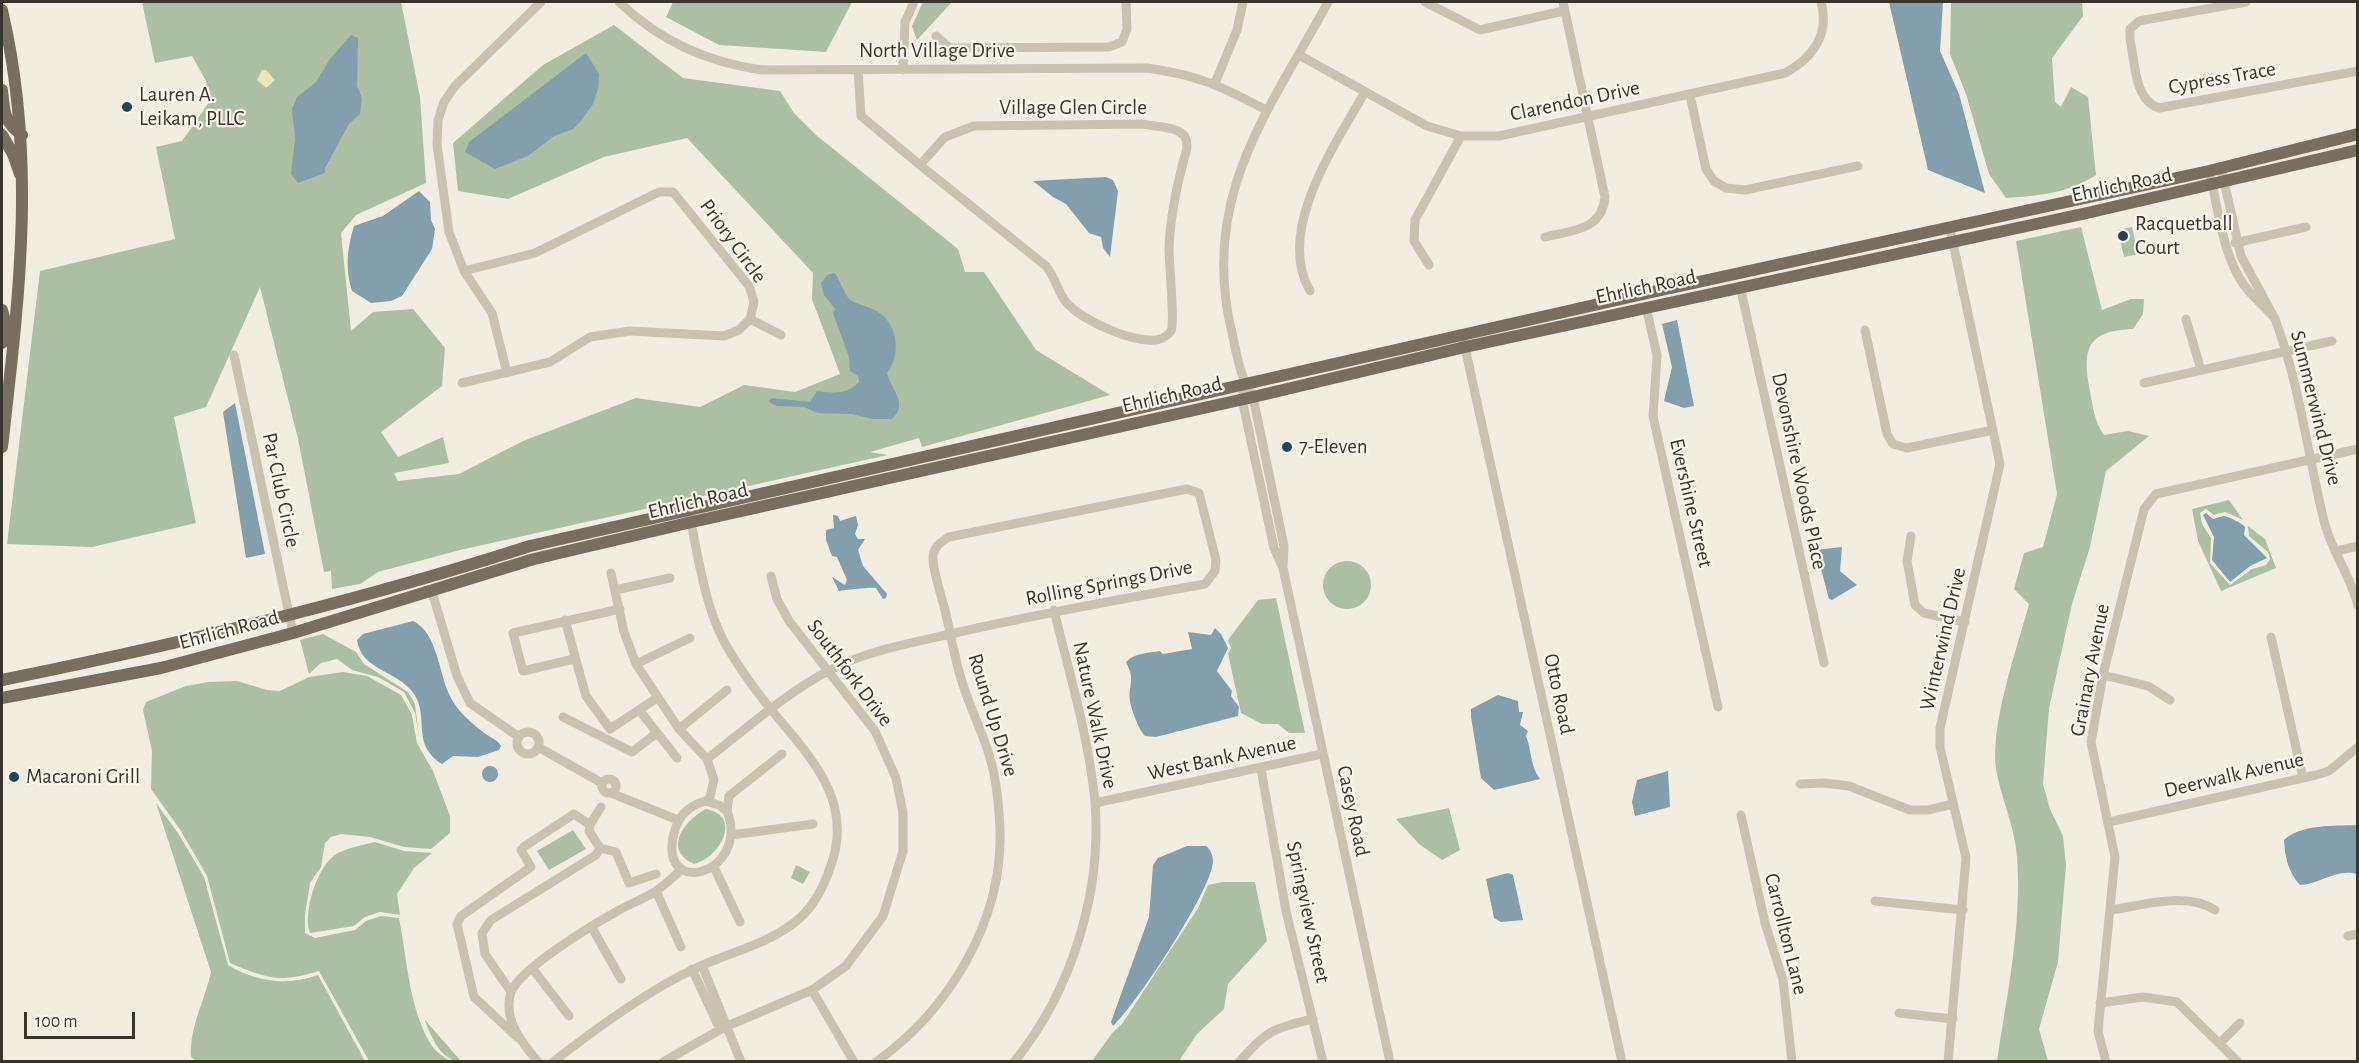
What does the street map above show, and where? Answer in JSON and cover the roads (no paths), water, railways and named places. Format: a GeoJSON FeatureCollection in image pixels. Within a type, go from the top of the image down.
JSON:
{"type":"FeatureCollection","features":[{"type":"Feature","properties":{"kind":"main road"},"geometry":{"type":"LineString","coordinates":[[2,10],[10,45],[22,135],[23,183],[20,281],[2,447]]}},
{"type":"Feature","properties":{"kind":"main road"},"geometry":{"type":"LineString","coordinates":[[2,90],[4,116],[8,124],[22,135]]}},
{"type":"Feature","properties":{"kind":"main road","name":"Ehrlich Road"},"geometry":{"type":"LineString","coordinates":[[2,698],[160,668],[293,633],[534,559],[689,516],[1245,384],[1603,316],[1740,286],[2358,134]]}},
{"type":"Feature","properties":{"kind":"main road"},"geometry":{"type":"LineString","coordinates":[[2,135],[13,154],[23,183]]}},
{"type":"Feature","properties":{"kind":"main road","name":"Ehrlich Road"},"geometry":{"type":"LineString","coordinates":[[2,680],[160,648],[290,616],[428,579],[530,546],[689,516],[1247,398],[1685,284],[2218,184],[2358,150]]}},
{"type":"Feature","properties":{"kind":"main road"},"geometry":{"type":"LineString","coordinates":[[1603,316],[1607,310],[1665,297],[1685,284]]}},
{"type":"Feature","properties":{"kind":"main road"},"geometry":{"type":"LineString","coordinates":[[2,310],[4,318],[2,343]]}},
{"type":"Feature","properties":{"kind":"main road"},"geometry":{"type":"LineString","coordinates":[[2,674],[22,676]]}},
{"type":"Feature","properties":{"kind":"street"},"geometry":{"type":"LineString","coordinates":[[507,373],[492,313],[464,271],[449,232],[436,145],[438,120],[444,102],[455,86],[541,2]]}},
{"type":"Feature","properties":{"kind":"street","name":"North Village Drive"},"geometry":{"type":"LineString","coordinates":[[619,2],[638,20],[666,40],[699,56],[730,65],[762,70],[1147,68],[1181,72],[1215,83],[1266,110]]}},
{"type":"Feature","properties":{"kind":"street"},"geometry":{"type":"LineString","coordinates":[[903,70],[905,22],[914,2]]}},
{"type":"Feature","properties":{"kind":"street"},"geometry":{"type":"LineString","coordinates":[[936,36],[950,48],[1109,47],[1122,42],[1127,29],[1126,2]]}},
{"type":"Feature","properties":{"kind":"street"},"geometry":{"type":"LineString","coordinates":[[1215,83],[1237,30],[1243,2]]}},
{"type":"Feature","properties":{"kind":"street"},"geometry":{"type":"LineString","coordinates":[[1245,384],[1226,308],[1223,281],[1223,248],[1227,217],[1238,173],[1266,110],[1328,2]]}},
{"type":"Feature","properties":{"kind":"street"},"geometry":{"type":"LineString","coordinates":[[1425,2],[1480,30],[1563,6],[1605,197],[1604,210],[1590,225],[1545,237]]}},
{"type":"Feature","properties":{"kind":"street","name":"Clarendon Drive"},"geometry":{"type":"LineString","coordinates":[[1299,55],[1427,126],[1461,136],[1499,136],[1785,73],[1802,64],[1815,51],[1823,32],[1824,12],[1821,2]]}},
{"type":"Feature","properties":{"kind":"street","name":"Cypress Trace"},"geometry":{"type":"LineString","coordinates":[[2246,2],[2139,21],[2130,29],[2142,95],[2148,104],[2159,108],[2228,93],[2300,84],[2358,71]]}},
{"type":"Feature","properties":{"kind":"street","name":"Village Glen Circle"},"geometry":{"type":"LineString","coordinates":[[858,70],[861,116],[920,165],[1046,266],[1055,277],[1065,301],[1077,314],[1139,342],[1161,339],[1170,333],[1173,324],[1168,276],[1170,232],[1176,191],[1188,147],[1186,138],[1180,131],[1143,124],[974,126],[945,137],[920,165]]}},
{"type":"Feature","properties":{"kind":"street"},"geometry":{"type":"LineString","coordinates":[[1310,291],[1302,278],[1300,265],[1308,207],[1321,169],[1365,92]]}},
{"type":"Feature","properties":{"kind":"street"},"geometry":{"type":"LineString","coordinates":[[1690,95],[1706,169],[1714,181],[1726,188],[1745,190],[1858,166]]}},
{"type":"Feature","properties":{"kind":"street"},"geometry":{"type":"LineString","coordinates":[[1429,265],[1414,241],[1414,220],[1461,136]]}},
{"type":"Feature","properties":{"kind":"street","name":"Summerwind Drive"},"geometry":{"type":"LineString","coordinates":[[2215,169],[2226,245],[2244,285],[2276,319]]}},
{"type":"Feature","properties":{"kind":"street","name":"Summerwind Drive"},"geometry":{"type":"LineString","coordinates":[[2218,184],[2245,267],[2276,319],[2286,351],[2326,528],[2349,575],[2358,606]]}},
{"type":"Feature","properties":{"kind":"street","name":"Priory Circle"},"geometry":{"type":"LineString","coordinates":[[462,383],[550,362],[590,337],[630,331],[724,336],[740,330],[750,319],[754,302],[749,286],[673,192],[659,192],[535,253],[464,271]]}},
{"type":"Feature","properties":{"kind":"street"},"geometry":{"type":"LineString","coordinates":[[2226,245],[2306,227]]}},
{"type":"Feature","properties":{"kind":"street","name":"Winterwind Drive"},"geometry":{"type":"LineString","coordinates":[[1948,1062],[1966,858],[1940,747],[1940,728],[1997,487],[2000,464],[1952,235]]}},
{"type":"Feature","properties":{"kind":"street","name":"Devonshire Woods Place"},"geometry":{"type":"LineString","coordinates":[[1740,286],[1824,663]]}},
{"type":"Feature","properties":{"kind":"street","name":"Evershine Street"},"geometry":{"type":"LineString","coordinates":[[1646,307],[1657,356],[1653,416],[1718,707]]}},
{"type":"Feature","properties":{"kind":"street"},"geometry":{"type":"LineString","coordinates":[[750,319],[782,335]]}},
{"type":"Feature","properties":{"kind":"street"},"geometry":{"type":"LineString","coordinates":[[2186,319],[2201,370]]}},
{"type":"Feature","properties":{"kind":"street"},"geometry":{"type":"LineString","coordinates":[[1864,330],[1887,434],[1893,444],[1907,448],[1993,430]]}},
{"type":"Feature","properties":{"kind":"street","name":"Otto Road"},"geometry":{"type":"LineString","coordinates":[[1464,341],[1622,1062]]}},
{"type":"Feature","properties":{"kind":"street"},"geometry":{"type":"LineString","coordinates":[[2144,383],[2332,341]]}},
{"type":"Feature","properties":{"kind":"street","name":"Par Club Circle"},"geometry":{"type":"LineString","coordinates":[[234,354],[293,633]]}},
{"type":"Feature","properties":{"kind":"street","name":"Casey Road"},"geometry":{"type":"LineString","coordinates":[[1245,384],[1274,548],[1283,568],[1390,1062]]}},
{"type":"Feature","properties":{"kind":"street","name":"Grainary Avenue"},"geometry":{"type":"LineString","coordinates":[[2106,1062],[2098,1031],[2115,857],[2091,742],[2103,675],[2144,509],[2156,494],[2358,449]]}},
{"type":"Feature","properties":{"kind":"street","name":"Rolling Springs Drive"},"geometry":{"type":"LineString","coordinates":[[707,759],[771,709],[827,671],[864,654],[1054,610],[1205,584],[1215,571],[1216,560],[1199,493],[1187,489],[949,537],[937,544],[933,558],[940,590]]}},
{"type":"Feature","properties":{"kind":"street"},"geometry":{"type":"LineString","coordinates":[[553,1062],[597,1028],[692,969],[773,937],[801,917],[823,889],[835,855],[837,821],[829,786],[815,761],[771,709],[735,658],[717,627],[689,516]]}},
{"type":"Feature","properties":{"kind":"street"},"geometry":{"type":"LineString","coordinates":[[1911,536],[1907,561],[1915,605],[1924,613],[1965,622]]}},
{"type":"Feature","properties":{"kind":"street"},"geometry":{"type":"LineString","coordinates":[[2337,551],[2358,546]]}},
{"type":"Feature","properties":{"kind":"street"},"geometry":{"type":"LineString","coordinates":[[611,573],[624,632],[636,664],[679,729],[707,759],[714,780],[709,801]]}},
{"type":"Feature","properties":{"kind":"street","name":"Southfork Drive"},"geometry":{"type":"LineString","coordinates":[[663,1062],[725,1027],[812,990],[846,966],[883,916],[903,851],[903,813],[896,778],[875,731],[789,621],[777,599],[771,576]]}},
{"type":"Feature","properties":{"kind":"street"},"geometry":{"type":"LineString","coordinates":[[615,590],[670,578]]}},
{"type":"Feature","properties":{"kind":"street","name":"Round Up Drive"},"geometry":{"type":"LineString","coordinates":[[876,1062],[894,1048],[937,1005],[978,942],[997,875],[1000,833],[999,800],[990,758],[962,684],[940,590]]}},
{"type":"Feature","properties":{"kind":"street"},"geometry":{"type":"LineString","coordinates":[[432,592],[457,675],[470,703],[519,737]]}},
{"type":"Feature","properties":{"kind":"street"},"geometry":{"type":"LineString","coordinates":[[574,659],[523,671],[513,633],[620,609]]}},
{"type":"Feature","properties":{"kind":"street","name":"Nature Walk Drive"},"geometry":{"type":"LineString","coordinates":[[1014,1062],[1029,1043],[1054,1002],[1075,952],[1088,900],[1093,865],[1095,803],[1088,755],[1054,610]]}},
{"type":"Feature","properties":{"kind":"street"},"geometry":{"type":"LineString","coordinates":[[565,620],[586,696],[609,729]]}},
{"type":"Feature","properties":{"kind":"street"},"geometry":{"type":"LineString","coordinates":[[2271,637],[2303,778]]}},
{"type":"Feature","properties":{"kind":"street"},"geometry":{"type":"LineString","coordinates":[[636,664],[690,638]]}},
{"type":"Feature","properties":{"kind":"street"},"geometry":{"type":"LineString","coordinates":[[2103,675],[2148,686],[2170,700]]}},
{"type":"Feature","properties":{"kind":"street"},"geometry":{"type":"LineString","coordinates":[[679,729],[727,690]]}},
{"type":"Feature","properties":{"kind":"street"},"geometry":{"type":"LineString","coordinates":[[603,737],[609,729],[657,698]]}},
{"type":"Feature","properties":{"kind":"street"},"geometry":{"type":"LineString","coordinates":[[640,711],[677,758]]}},
{"type":"Feature","properties":{"kind":"street"},"geometry":{"type":"LineString","coordinates":[[563,717],[632,752],[657,733]]}},
{"type":"Feature","properties":{"kind":"street"},"geometry":{"type":"LineString","coordinates":[[528,732],[534,734],[538,740],[538,747],[534,752],[524,752],[518,747],[519,737],[528,732]]}},
{"type":"Feature","properties":{"kind":"street"},"geometry":{"type":"LineString","coordinates":[[538,747],[602,783],[610,779],[613,789],[634,803],[678,820]]}},
{"type":"Feature","properties":{"kind":"street","name":"Deerwalk Avenue"},"geometry":{"type":"LineString","coordinates":[[2109,822],[2329,771],[2358,747]]}},
{"type":"Feature","properties":{"kind":"street"},"geometry":{"type":"LineString","coordinates":[[727,811],[709,801],[687,809],[678,820],[672,845],[675,860],[681,870],[700,874],[714,867],[727,850],[731,835],[727,811],[729,796],[782,754]]}},
{"type":"Feature","properties":{"kind":"street","name":"West Bank Avenue"},"geometry":{"type":"LineString","coordinates":[[1095,803],[1322,754]]}},
{"type":"Feature","properties":{"kind":"street","name":"Springview Street"},"geometry":{"type":"LineString","coordinates":[[1261,769],[1286,911],[1323,1062]]}},
{"type":"Feature","properties":{"kind":"street"},"geometry":{"type":"LineString","coordinates":[[1800,784],[1824,783],[1849,786],[1910,810],[1928,810],[1953,804]]}},
{"type":"Feature","properties":{"kind":"street"},"geometry":{"type":"LineString","coordinates":[[598,851],[589,831],[601,807]]}},
{"type":"Feature","properties":{"kind":"street"},"geometry":{"type":"LineString","coordinates":[[538,1062],[518,1038],[474,997],[457,924],[461,916],[531,867],[521,850],[525,846],[574,814],[590,825]]}},
{"type":"Feature","properties":{"kind":"street","name":"Carrollton Lane"},"geometry":{"type":"LineString","coordinates":[[1741,815],[1765,923],[1783,980],[1792,1062]]}},
{"type":"Feature","properties":{"kind":"street"},"geometry":{"type":"LineString","coordinates":[[731,835],[813,824]]}},
{"type":"Feature","properties":{"kind":"street"},"geometry":{"type":"LineString","coordinates":[[518,1038],[510,1009],[511,992],[485,954],[482,933],[491,920],[598,851],[616,852],[629,883],[656,874]]}},
{"type":"Feature","properties":{"kind":"street"},"geometry":{"type":"LineString","coordinates":[[714,867],[740,922]]}},
{"type":"Feature","properties":{"kind":"street"},"geometry":{"type":"LineString","coordinates":[[511,992],[532,968],[591,926],[656,891],[681,870]]}},
{"type":"Feature","properties":{"kind":"street"},"geometry":{"type":"LineString","coordinates":[[656,891],[681,947]]}},
{"type":"Feature","properties":{"kind":"street"},"geometry":{"type":"LineString","coordinates":[[2110,910],[2190,900],[2204,903],[2215,910]]}},
{"type":"Feature","properties":{"kind":"street"},"geometry":{"type":"LineString","coordinates":[[1875,901],[1963,910]]}},
{"type":"Feature","properties":{"kind":"street"},"geometry":{"type":"LineString","coordinates":[[591,926],[621,979]]}},
{"type":"Feature","properties":{"kind":"street"},"geometry":{"type":"LineString","coordinates":[[702,965],[725,1017],[725,1027],[741,1062]]}},
{"type":"Feature","properties":{"kind":"street"},"geometry":{"type":"LineString","coordinates":[[532,968],[569,1016]]}},
{"type":"Feature","properties":{"kind":"street"},"geometry":{"type":"LineString","coordinates":[[692,969],[717,1023],[725,1027]]}},
{"type":"Feature","properties":{"kind":"street"},"geometry":{"type":"LineString","coordinates":[[812,990],[854,1062]]}},
{"type":"Feature","properties":{"kind":"street"},"geometry":{"type":"LineString","coordinates":[[2100,1003],[2143,997],[2177,1002],[2221,1042],[2238,1062]]}},
{"type":"Feature","properties":{"kind":"street"},"geometry":{"type":"LineString","coordinates":[[1899,1013],[1953,1019]]}},
{"type":"Feature","properties":{"kind":"street"},"geometry":{"type":"LineString","coordinates":[[1239,1062],[1263,1036],[1277,1028],[1313,1019]]}},
{"type":"Feature","properties":{"kind":"street"},"geometry":{"type":"LineString","coordinates":[[2221,1042],[2240,1023]]}},
{"type":"Feature","properties":{"kind":"water"},"geometry":{"type":"Polygon","coordinates":[[[1889,2],[1943,2],[1940,51],[1959,94],[1985,193],[1928,170],[1889,2]]]}},
{"type":"Feature","properties":{"kind":"water"},"geometry":{"type":"Polygon","coordinates":[[[351,35],[358,38],[357,86],[362,98],[360,114],[349,124],[325,168],[325,173],[298,183],[291,174],[295,139],[292,109],[297,97],[316,82],[330,59],[351,35]]]}},
{"type":"Feature","properties":{"kind":"water"},"geometry":{"type":"Polygon","coordinates":[[[586,53],[599,74],[598,89],[593,104],[573,129],[554,136],[528,156],[495,169],[465,152],[469,142],[586,53]]]}},
{"type":"Feature","properties":{"kind":"water"},"geometry":{"type":"Polygon","coordinates":[[[1106,177],[1113,180],[1118,191],[1110,257],[1103,248],[1101,237],[1089,233],[1066,204],[1033,181],[1106,177]]]}},
{"type":"Feature","properties":{"kind":"water"},"geometry":{"type":"Polygon","coordinates":[[[419,191],[430,202],[431,220],[435,229],[432,249],[402,296],[391,301],[371,303],[352,291],[348,274],[348,258],[354,226],[383,216],[419,191]]]}},
{"type":"Feature","properties":{"kind":"water"},"geometry":{"type":"Polygon","coordinates":[[[835,273],[849,299],[878,312],[891,327],[896,351],[887,373],[899,402],[897,413],[892,419],[818,413],[804,407],[777,406],[769,402],[771,398],[810,402],[817,391],[845,391],[859,382],[858,376],[850,371],[849,357],[833,313],[835,309],[824,295],[821,283],[827,275],[835,273]]]}},
{"type":"Feature","properties":{"kind":"water"},"geometry":{"type":"Polygon","coordinates":[[[1677,320],[1694,406],[1684,408],[1664,401],[1672,367],[1662,324],[1677,320]]]}},
{"type":"Feature","properties":{"kind":"water"},"geometry":{"type":"Polygon","coordinates":[[[235,403],[265,554],[246,558],[223,412],[235,403]]]}},
{"type":"Feature","properties":{"kind":"water"},"geometry":{"type":"Polygon","coordinates":[[[2206,513],[2213,519],[2224,516],[2243,525],[2244,535],[2267,558],[2250,566],[2230,582],[2212,560],[2214,537],[2203,515],[2206,513]]]}},
{"type":"Feature","properties":{"kind":"water"},"geometry":{"type":"Polygon","coordinates":[[[833,515],[838,516],[840,521],[856,516],[858,525],[855,534],[858,539],[865,539],[858,550],[863,566],[887,594],[886,598],[883,599],[876,588],[839,591],[832,577],[845,585],[847,580],[837,557],[832,556],[826,540],[826,530],[834,528],[833,515]]]}},
{"type":"Feature","properties":{"kind":"water"},"geometry":{"type":"Polygon","coordinates":[[[1842,547],[1840,571],[1857,585],[1832,600],[1829,599],[1816,550],[1842,547]]]}},
{"type":"Feature","properties":{"kind":"water"},"geometry":{"type":"Polygon","coordinates":[[[413,621],[421,626],[432,643],[455,705],[473,724],[499,743],[501,746],[499,750],[478,757],[453,756],[442,764],[426,747],[417,698],[403,683],[371,663],[360,650],[357,640],[363,634],[413,621]]]}},
{"type":"Feature","properties":{"kind":"water"},"geometry":{"type":"Polygon","coordinates":[[[1215,628],[1228,648],[1217,671],[1232,691],[1231,696],[1239,707],[1238,716],[1156,737],[1145,736],[1131,705],[1131,678],[1126,662],[1142,654],[1160,651],[1163,654],[1192,649],[1188,632],[1211,635],[1215,628]]]}},
{"type":"Feature","properties":{"kind":"water"},"geometry":{"type":"Polygon","coordinates":[[[1498,695],[1518,701],[1519,712],[1523,712],[1520,725],[1528,731],[1526,736],[1533,764],[1540,779],[1494,790],[1481,778],[1471,709],[1498,695]]]}},
{"type":"Feature","properties":{"kind":"water"},"geometry":{"type":"Polygon","coordinates":[[[490,766],[498,774],[490,782],[482,774],[490,766]]]}},
{"type":"Feature","properties":{"kind":"water"},"geometry":{"type":"Polygon","coordinates":[[[1668,771],[1670,807],[1635,816],[1632,802],[1637,780],[1668,771]]]}},
{"type":"Feature","properties":{"kind":"water"},"geometry":{"type":"Polygon","coordinates":[[[2357,825],[2357,874],[2342,873],[2300,885],[2288,864],[2284,840],[2309,828],[2357,825]]]}},
{"type":"Feature","properties":{"kind":"water"},"geometry":{"type":"Polygon","coordinates":[[[1187,846],[1206,846],[1209,849],[1213,862],[1209,877],[1171,947],[1138,996],[1113,1026],[1111,1022],[1149,917],[1153,865],[1158,858],[1187,846]]]}},
{"type":"Feature","properties":{"kind":"water"},"geometry":{"type":"Polygon","coordinates":[[[1508,873],[1513,875],[1523,920],[1501,922],[1494,918],[1486,879],[1508,873]]]}},
{"type":"Feature","properties":{"kind":"place","name":"Lauren A. Leikam, PLLC"},"geometry":{"type":"Point","coordinates":[127,107]}},
{"type":"Feature","properties":{"kind":"place","name":"Racquetball Court"},"geometry":{"type":"Point","coordinates":[2123,236]}},
{"type":"Feature","properties":{"kind":"place","name":"7-Eleven"},"geometry":{"type":"Point","coordinates":[1287,447]}},
{"type":"Feature","properties":{"kind":"place","name":"Macaroni Grill"},"geometry":{"type":"Point","coordinates":[14,777]}}]}
